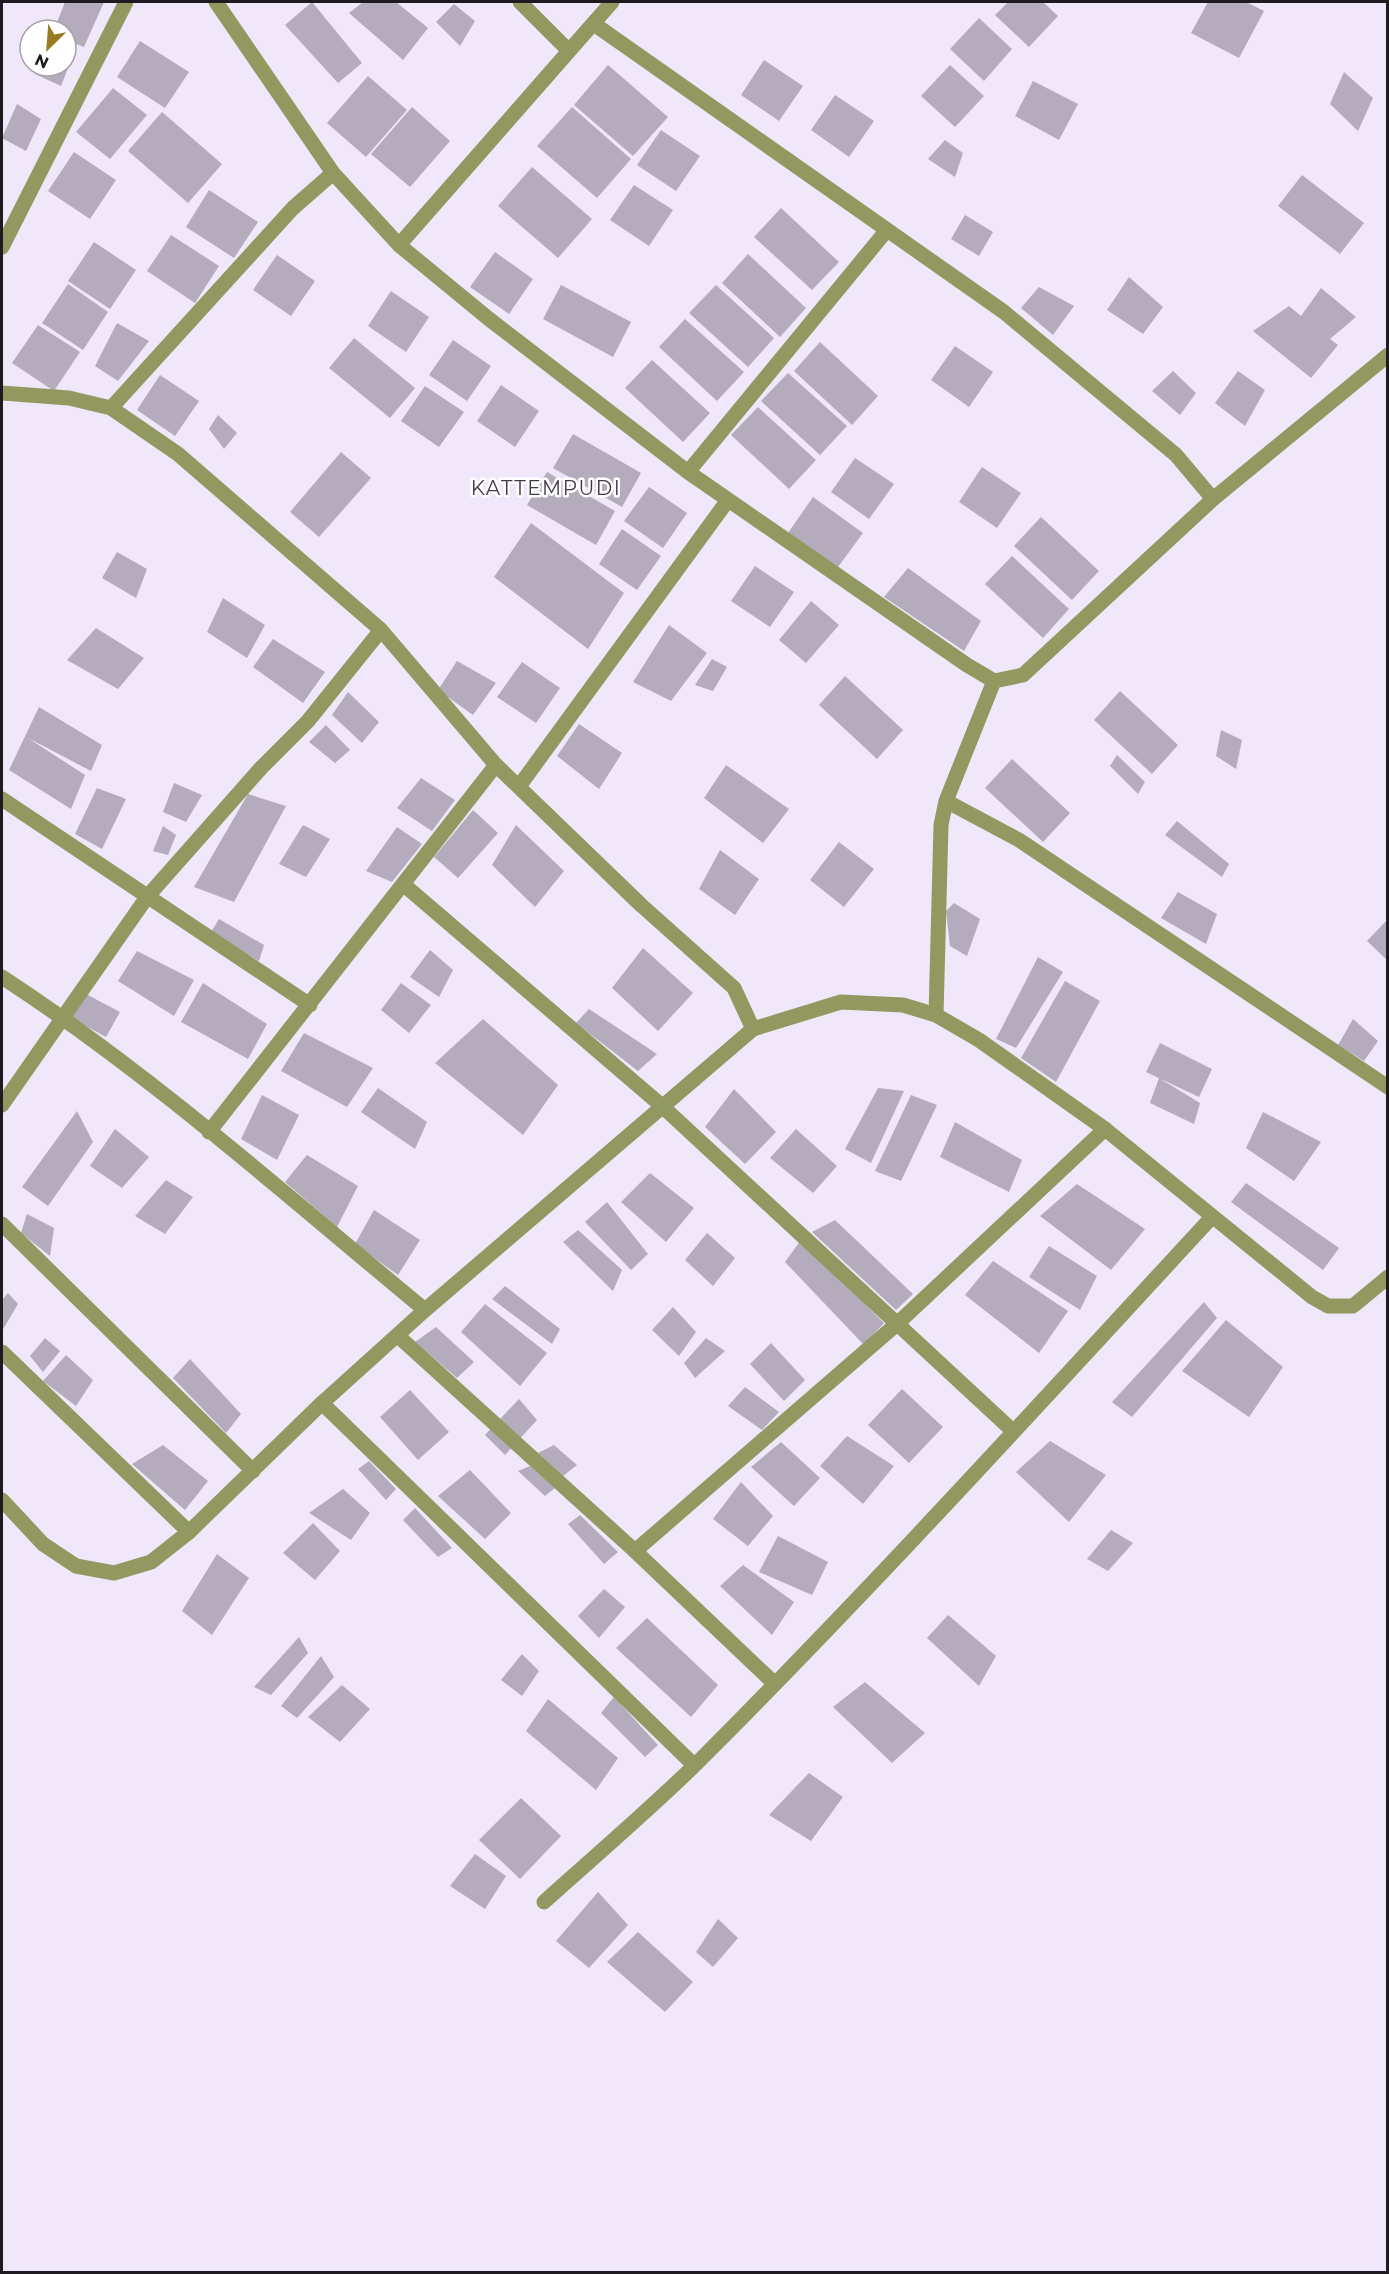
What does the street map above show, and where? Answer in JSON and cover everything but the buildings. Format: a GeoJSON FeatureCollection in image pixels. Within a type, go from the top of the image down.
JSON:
{"type":"FeatureCollection","features":[{"type":"Feature","properties":{"kind":"street"},"geometry":{"type":"LineString","coordinates":[[2,247],[126,2]]}},
{"type":"Feature","properties":{"kind":"street"},"geometry":{"type":"LineString","coordinates":[[216,2],[333,173],[399,245],[489,319],[688,472],[967,665],[994,681],[1023,675],[1214,499],[1388,355]]}},
{"type":"Feature","properties":{"kind":"street"},"geometry":{"type":"LineString","coordinates":[[520,2],[569,51]]}},
{"type":"Feature","properties":{"kind":"street"},"geometry":{"type":"LineString","coordinates":[[399,245],[612,2]]}},
{"type":"Feature","properties":{"kind":"street"},"geometry":{"type":"LineString","coordinates":[[594,24],[1013,319],[1176,455],[1214,499]]}},
{"type":"Feature","properties":{"kind":"street"},"geometry":{"type":"LineString","coordinates":[[111,408],[293,208],[333,173]]}},
{"type":"Feature","properties":{"kind":"street"},"geometry":{"type":"LineString","coordinates":[[688,472],[887,230]]}},
{"type":"Feature","properties":{"kind":"street"},"geometry":{"type":"LineString","coordinates":[[2,393],[69,398],[111,408],[178,454],[381,630],[496,765],[641,905],[734,988],[753,1029]]}},
{"type":"Feature","properties":{"kind":"street"},"geometry":{"type":"LineString","coordinates":[[519,785],[728,500]]}},
{"type":"Feature","properties":{"kind":"street"},"geometry":{"type":"LineString","coordinates":[[2,1105],[147,897],[261,768],[308,721],[381,630]]}},
{"type":"Feature","properties":{"kind":"street"},"geometry":{"type":"LineString","coordinates":[[936,1015],[941,825],[946,801],[994,681]]}},
{"type":"Feature","properties":{"kind":"street"},"geometry":{"type":"LineString","coordinates":[[208,1132],[310,1005],[496,765]]}},
{"type":"Feature","properties":{"kind":"street"},"geometry":{"type":"LineString","coordinates":[[2,799],[310,1005]]}},
{"type":"Feature","properties":{"kind":"street"},"geometry":{"type":"LineString","coordinates":[[946,801],[1019,840],[1388,1087]]}},
{"type":"Feature","properties":{"kind":"street"},"geometry":{"type":"LineString","coordinates":[[403,884],[662,1106],[1013,1431]]}},
{"type":"Feature","properties":{"kind":"street"},"geometry":{"type":"LineString","coordinates":[[2,977],[64,1017],[425,1310]]}},
{"type":"Feature","properties":{"kind":"street"},"geometry":{"type":"LineString","coordinates":[[2,1500],[51,1549],[76,1566],[114,1573],[151,1562],[189,1532],[322,1403],[425,1310],[753,1029],[841,1002],[903,1005],[936,1015],[979,1040],[1105,1129],[1312,1297],[1328,1306],[1353,1306],[1388,1277]]}},
{"type":"Feature","properties":{"kind":"street"},"geometry":{"type":"LineString","coordinates":[[635,1551],[898,1323],[1105,1129]]}},
{"type":"Feature","properties":{"kind":"street"},"geometry":{"type":"LineString","coordinates":[[544,1902],[694,1765],[775,1684],[1212,1217]]}},
{"type":"Feature","properties":{"kind":"street"},"geometry":{"type":"LineString","coordinates":[[2,1224],[253,1470]]}},
{"type":"Feature","properties":{"kind":"street"},"geometry":{"type":"LineString","coordinates":[[398,1336],[635,1551],[775,1684]]}},
{"type":"Feature","properties":{"kind":"street"},"geometry":{"type":"LineString","coordinates":[[2,1352],[189,1532]]}},
{"type":"Feature","properties":{"kind":"street"},"geometry":{"type":"LineString","coordinates":[[322,1403],[694,1765]]}},
{"type":"Feature","properties":{"kind":"district","name":"KATTEMPUDI"},"geometry":{"type":"Point","coordinates":[546,488]}}]}
